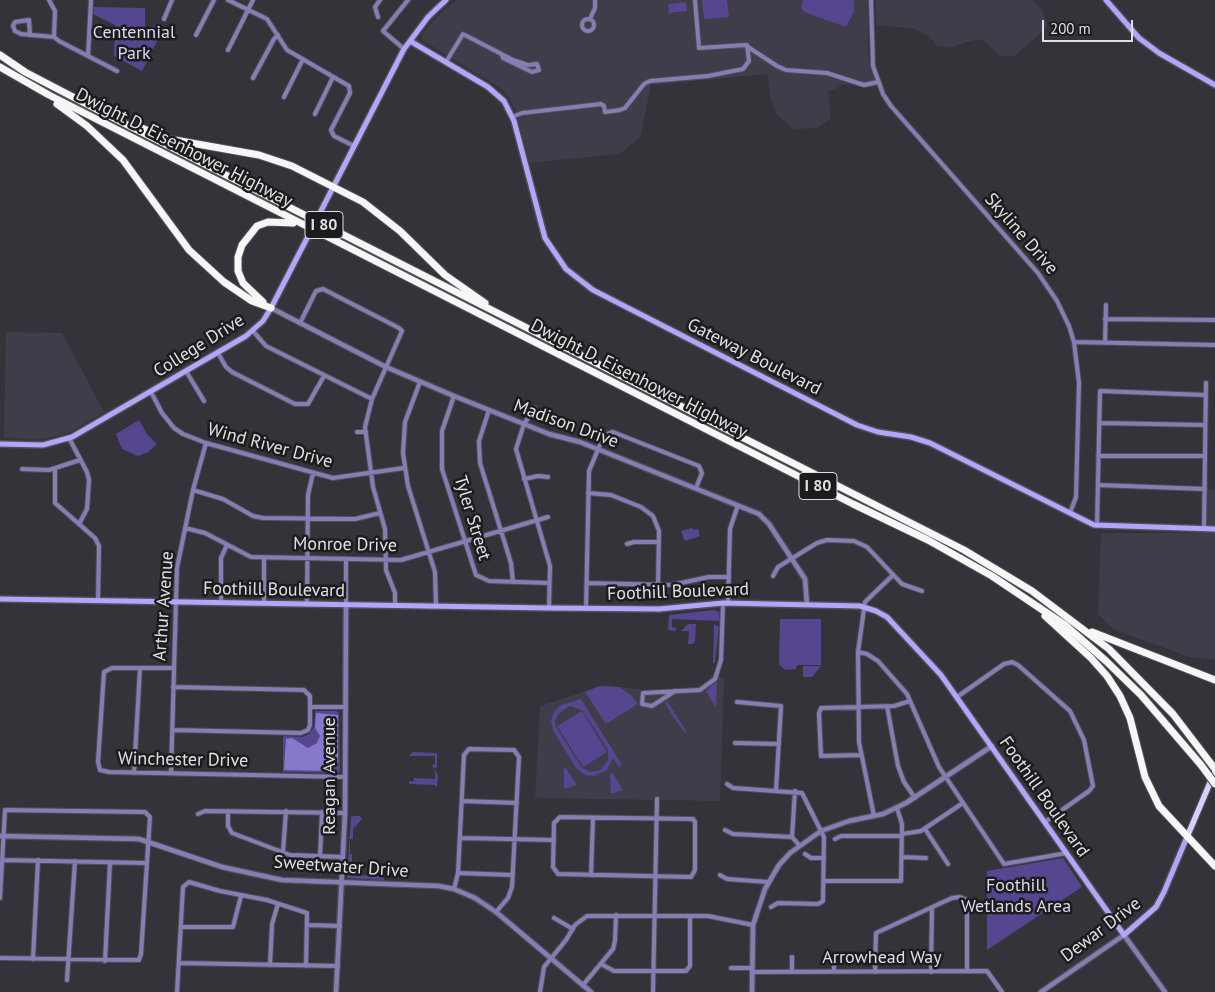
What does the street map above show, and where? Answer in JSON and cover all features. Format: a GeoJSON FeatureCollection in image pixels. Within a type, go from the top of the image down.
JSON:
{"type":"FeatureCollection","features":[{"type":"Feature","properties":{"kind":"highway","name":"Dwight D. Eisenhower Highway"},"geometry":{"type":"LineString","coordinates":[[0,55],[25,72],[96,110],[964,550],[1032,591],[1109,649],[1173,714],[1215,770]]}},
{"type":"Feature","properties":{"kind":"highway","name":"Dwight D. Eisenhower Highway"},"geometry":{"type":"LineString","coordinates":[[0,67],[49,96],[835,495],[928,540],[992,576],[1065,625],[1106,660],[1148,702],[1215,784]]}},
{"type":"Feature","properties":{"kind":"highway"},"geometry":{"type":"LineString","coordinates":[[0,67],[10,77],[61,107],[87,126],[123,160],[189,250],[224,282],[252,301],[271,308]]}},
{"type":"Feature","properties":{"kind":"highway","name":"I 80"},"geometry":{"type":"LineString","coordinates":[[96,110],[170,139],[260,156],[292,166],[363,202],[392,225],[444,275],[468,292],[551,341]]}},
{"type":"Feature","properties":{"kind":"highway","name":"I 80"},"geometry":{"type":"LineString","coordinates":[[271,308],[252,294],[243,283],[238,271],[238,257],[242,245],[257,226],[268,222],[300,224]]}},
{"type":"Feature","properties":{"kind":"highway"},"geometry":{"type":"LineString","coordinates":[[1024,597],[1091,658],[1107,676],[1120,696],[1130,718],[1145,777],[1159,806],[1215,866]]}},
{"type":"Feature","properties":{"kind":"highway"},"geometry":{"type":"LineString","coordinates":[[1086,630],[1215,680]]}},
{"type":"Feature","properties":{"kind":"main road","name":"College Drive"},"geometry":{"type":"LineString","coordinates":[[0,444],[35,446],[69,438],[253,331],[271,308],[404,49],[428,17],[446,0]]}},
{"type":"Feature","properties":{"kind":"main road"},"geometry":{"type":"LineString","coordinates":[[1106,0],[1138,38],[1158,54],[1215,85]]}},
{"type":"Feature","properties":{"kind":"main road","name":"Gateway Boulevard"},"geometry":{"type":"LineString","coordinates":[[410,41],[498,95],[512,117],[545,238],[558,259],[583,284],[857,425],[878,432],[910,436],[930,442],[1097,526],[1215,529]]}},
{"type":"Feature","properties":{"kind":"main road","name":"Foothill Boulevard"},"geometry":{"type":"LineString","coordinates":[[0,599],[549,608],[666,609],[726,603],[864,607],[876,611],[892,621],[942,675],[1124,935]]}},
{"type":"Feature","properties":{"kind":"main road","name":"Dewar Drive"},"geometry":{"type":"LineString","coordinates":[[1124,935],[1156,907],[1215,770]]}},
{"type":"Feature","properties":{"kind":"street"},"geometry":{"type":"LineString","coordinates":[[49,0],[55,11],[54,37]]}},
{"type":"Feature","properties":{"kind":"street"},"geometry":{"type":"LineString","coordinates":[[88,56],[91,0]]}},
{"type":"Feature","properties":{"kind":"street"},"geometry":{"type":"LineString","coordinates":[[164,19],[172,0]]}},
{"type":"Feature","properties":{"kind":"street"},"geometry":{"type":"LineString","coordinates":[[196,35],[214,0]]}},
{"type":"Feature","properties":{"kind":"street"},"geometry":{"type":"LineString","coordinates":[[228,0],[267,20],[287,50],[350,89],[331,130],[334,136],[354,146]]}},
{"type":"Feature","properties":{"kind":"street"},"geometry":{"type":"LineString","coordinates":[[228,50],[253,0]]}},
{"type":"Feature","properties":{"kind":"street"},"geometry":{"type":"LineString","coordinates":[[378,18],[375,7],[380,0]]}},
{"type":"Feature","properties":{"kind":"street"},"geometry":{"type":"LineString","coordinates":[[404,49],[384,31],[408,0]]}},
{"type":"Feature","properties":{"kind":"street"},"geometry":{"type":"LineString","coordinates":[[590,19],[596,8],[595,0]]}},
{"type":"Feature","properties":{"kind":"street"},"geometry":{"type":"LineString","coordinates":[[695,0],[699,48],[747,46],[771,63],[786,70],[827,73],[864,84],[878,82]]}},
{"type":"Feature","properties":{"kind":"street","name":"Skyline Drive"},"geometry":{"type":"LineString","coordinates":[[871,0],[872,56],[878,82],[891,106],[1021,252],[1049,287],[1064,313],[1074,342],[1079,383],[1076,497],[1070,514]]}},
{"type":"Feature","properties":{"kind":"street"},"geometry":{"type":"LineString","coordinates":[[30,35],[29,20],[15,22],[13,26],[15,31],[30,35],[54,37],[117,71]]}},
{"type":"Feature","properties":{"kind":"street"},"geometry":{"type":"LineString","coordinates":[[446,62],[463,34],[502,55],[528,65],[536,64],[539,70],[532,72],[503,58],[502,55]]}},
{"type":"Feature","properties":{"kind":"street"},"geometry":{"type":"LineString","coordinates":[[254,78],[274,39],[278,35]]}},
{"type":"Feature","properties":{"kind":"street"},"geometry":{"type":"LineString","coordinates":[[512,117],[522,113],[602,104],[605,112],[620,110],[625,108],[644,84],[654,79],[670,80],[743,69],[748,61],[747,46]]}},
{"type":"Feature","properties":{"kind":"street"},"geometry":{"type":"LineString","coordinates":[[284,97],[303,59]]}},
{"type":"Feature","properties":{"kind":"street"},"geometry":{"type":"LineString","coordinates":[[315,114],[333,77]]}},
{"type":"Feature","properties":{"kind":"street"},"geometry":{"type":"LineString","coordinates":[[300,323],[316,292],[323,289],[402,331],[372,399],[368,412],[366,432],[371,473],[386,537],[387,576],[395,593],[395,606]]}},
{"type":"Feature","properties":{"kind":"street"},"geometry":{"type":"LineString","coordinates":[[1105,343],[1106,305]]}},
{"type":"Feature","properties":{"kind":"street","name":"Madison Drive"},"geometry":{"type":"LineString","coordinates":[[271,308],[386,367],[420,382],[524,424],[597,449],[759,514],[766,520],[804,579],[807,604]]}},
{"type":"Feature","properties":{"kind":"street"},"geometry":{"type":"LineString","coordinates":[[1105,319],[1215,320]]}},
{"type":"Feature","properties":{"kind":"street"},"geometry":{"type":"LineString","coordinates":[[253,331],[266,346],[372,399]]}},
{"type":"Feature","properties":{"kind":"street"},"geometry":{"type":"LineString","coordinates":[[1074,342],[1215,345]]}},
{"type":"Feature","properties":{"kind":"street"},"geometry":{"type":"LineString","coordinates":[[218,353],[226,367],[232,372],[295,404],[304,405],[312,400],[324,376]]}},
{"type":"Feature","properties":{"kind":"street"},"geometry":{"type":"LineString","coordinates":[[186,371],[204,401]]}},
{"type":"Feature","properties":{"kind":"street"},"geometry":{"type":"LineString","coordinates":[[420,382],[406,422],[403,438],[404,468],[437,582],[436,606]]}},
{"type":"Feature","properties":{"kind":"street"},"geometry":{"type":"LineString","coordinates":[[1204,528],[1206,383]]}},
{"type":"Feature","properties":{"kind":"street"},"geometry":{"type":"LineString","coordinates":[[1097,526],[1100,391],[1205,395]]}},
{"type":"Feature","properties":{"kind":"street","name":"Wind River Drive"},"geometry":{"type":"LineString","coordinates":[[151,392],[162,413],[174,428],[183,434],[206,443],[333,478],[404,468]]}},
{"type":"Feature","properties":{"kind":"street","name":"Tyler Street"},"geometry":{"type":"LineString","coordinates":[[454,396],[445,419],[440,454],[442,468],[474,570],[479,579],[488,581],[549,583]]}},
{"type":"Feature","properties":{"kind":"street"},"geometry":{"type":"LineString","coordinates":[[304,405],[306,412]]}},
{"type":"Feature","properties":{"kind":"street"},"geometry":{"type":"LineString","coordinates":[[535,408],[524,424],[516,450],[550,566],[549,608]]}},
{"type":"Feature","properties":{"kind":"street"},"geometry":{"type":"LineString","coordinates":[[489,410],[481,431],[480,463],[511,563],[513,582]]}},
{"type":"Feature","properties":{"kind":"street"},"geometry":{"type":"LineString","coordinates":[[1099,423],[1205,426]]}},
{"type":"Feature","properties":{"kind":"street"},"geometry":{"type":"LineString","coordinates":[[586,608],[589,471],[604,435],[610,431],[700,467],[702,475],[696,488]]}},
{"type":"Feature","properties":{"kind":"street"},"geometry":{"type":"LineString","coordinates":[[357,432],[366,432]]}},
{"type":"Feature","properties":{"kind":"street"},"geometry":{"type":"LineString","coordinates":[[69,438],[89,480],[87,509],[79,524]]}},
{"type":"Feature","properties":{"kind":"street","name":"Arthur Avenue"},"geometry":{"type":"LineString","coordinates":[[171,773],[177,568],[193,490],[206,443]]}},
{"type":"Feature","properties":{"kind":"street"},"geometry":{"type":"LineString","coordinates":[[1098,456],[1204,456]]}},
{"type":"Feature","properties":{"kind":"street"},"geometry":{"type":"LineString","coordinates":[[22,469],[55,469],[80,460]]}},
{"type":"Feature","properties":{"kind":"street"},"geometry":{"type":"LineString","coordinates":[[55,469],[55,503],[95,538],[98,546],[98,600]]}},
{"type":"Feature","properties":{"kind":"street"},"geometry":{"type":"LineString","coordinates":[[307,604],[308,495],[314,473]]}},
{"type":"Feature","properties":{"kind":"street"},"geometry":{"type":"LineString","coordinates":[[524,480],[538,476],[548,477]]}},
{"type":"Feature","properties":{"kind":"street"},"geometry":{"type":"LineString","coordinates":[[1098,485],[1205,489]]}},
{"type":"Feature","properties":{"kind":"street"},"geometry":{"type":"LineString","coordinates":[[193,490],[223,499],[253,516],[355,519],[380,512]]}},
{"type":"Feature","properties":{"kind":"street"},"geometry":{"type":"LineString","coordinates":[[588,493],[608,494],[647,510],[658,525],[658,584]]}},
{"type":"Feature","properties":{"kind":"street"},"geometry":{"type":"LineString","coordinates":[[674,691],[652,706],[642,704],[644,693],[674,691],[700,690],[710,684],[718,674],[729,577],[731,523],[738,505]]}},
{"type":"Feature","properties":{"kind":"street","name":"Monroe Drive"},"geometry":{"type":"LineString","coordinates":[[185,528],[205,532],[251,557],[401,560],[548,517]]}},
{"type":"Feature","properties":{"kind":"street"},"geometry":{"type":"LineString","coordinates":[[773,576],[778,567],[822,541],[854,541],[867,547],[907,587],[922,590]]}},
{"type":"Feature","properties":{"kind":"street"},"geometry":{"type":"LineString","coordinates":[[627,544],[634,542],[659,542]]}},
{"type":"Feature","properties":{"kind":"street"},"geometry":{"type":"LineString","coordinates":[[221,603],[221,558],[227,544]]}},
{"type":"Feature","properties":{"kind":"street"},"geometry":{"type":"LineString","coordinates":[[264,558],[264,603]]}},
{"type":"Feature","properties":{"kind":"street","name":"Reagan Avenue"},"geometry":{"type":"LineString","coordinates":[[336,992],[345,813],[346,559]]}},
{"type":"Feature","properties":{"kind":"street"},"geometry":{"type":"LineString","coordinates":[[874,816],[861,755],[858,706],[858,652],[864,607],[871,594],[892,574]]}},
{"type":"Feature","properties":{"kind":"street"},"geometry":{"type":"LineString","coordinates":[[587,583],[678,584],[708,578],[729,577]]}},
{"type":"Feature","properties":{"kind":"street"},"geometry":{"type":"LineString","coordinates":[[858,652],[868,654],[878,661],[902,687],[910,701],[935,760],[1004,864],[1067,853]]}},
{"type":"Feature","properties":{"kind":"street"},"geometry":{"type":"LineString","coordinates":[[957,697],[1004,664],[1012,662],[1018,665],[1070,712],[1084,740],[1093,786],[1090,791],[1045,822]]}},
{"type":"Feature","properties":{"kind":"street","name":"Winchester Drive"},"geometry":{"type":"LineString","coordinates":[[174,668],[112,668],[104,672],[98,767],[104,771],[345,777]]}},
{"type":"Feature","properties":{"kind":"street"},"geometry":{"type":"LineString","coordinates":[[134,772],[140,668]]}},
{"type":"Feature","properties":{"kind":"street"},"geometry":{"type":"LineString","coordinates":[[172,730],[301,733],[309,728],[310,706],[309,694],[301,690],[173,687]]}},
{"type":"Feature","properties":{"kind":"street"},"geometry":{"type":"LineString","coordinates":[[861,755],[824,758],[819,751],[819,714],[821,708],[898,706],[910,701]]}},
{"type":"Feature","properties":{"kind":"street"},"geometry":{"type":"LineString","coordinates":[[737,702],[781,706],[776,790]]}},
{"type":"Feature","properties":{"kind":"street"},"geometry":{"type":"LineString","coordinates":[[310,706],[344,707]]}},
{"type":"Feature","properties":{"kind":"street"},"geometry":{"type":"LineString","coordinates":[[886,706],[898,766],[904,782],[915,798]]}},
{"type":"Feature","properties":{"kind":"street"},"geometry":{"type":"LineString","coordinates":[[734,743],[779,744]]}},
{"type":"Feature","properties":{"kind":"street"},"geometry":{"type":"LineString","coordinates":[[752,992],[753,925],[768,882],[779,865],[799,845],[821,831],[897,808],[946,778],[992,746]]}},
{"type":"Feature","properties":{"kind":"street"},"geometry":{"type":"LineString","coordinates":[[454,890],[458,873],[466,751],[514,750],[518,752],[513,875],[510,893],[496,912]]}},
{"type":"Feature","properties":{"kind":"street"},"geometry":{"type":"LineString","coordinates":[[727,784],[733,788],[795,791],[803,795],[825,839],[822,903],[778,903],[771,907]]}},
{"type":"Feature","properties":{"kind":"street"},"geometry":{"type":"LineString","coordinates":[[795,791],[792,837],[799,845]]}},
{"type":"Feature","properties":{"kind":"street"},"geometry":{"type":"LineString","coordinates":[[653,992],[657,799]]}},
{"type":"Feature","properties":{"kind":"street"},"geometry":{"type":"LineString","coordinates":[[462,801],[517,802]]}},
{"type":"Feature","properties":{"kind":"street"},"geometry":{"type":"LineString","coordinates":[[835,839],[841,836],[902,835],[925,829],[963,803]]}},
{"type":"Feature","properties":{"kind":"street"},"geometry":{"type":"LineString","coordinates":[[824,881],[901,881],[902,820],[897,808]]}},
{"type":"Feature","properties":{"kind":"street"},"geometry":{"type":"LineString","coordinates":[[0,898],[2,836],[5,810],[145,812],[151,819],[139,960],[0,958]]}},
{"type":"Feature","properties":{"kind":"street"},"geometry":{"type":"LineString","coordinates":[[198,814],[205,811],[228,810],[345,813]]}},
{"type":"Feature","properties":{"kind":"street"},"geometry":{"type":"LineString","coordinates":[[228,810],[228,826],[232,833],[283,852],[343,857]]}},
{"type":"Feature","properties":{"kind":"street"},"geometry":{"type":"LineString","coordinates":[[283,852],[286,811]]}},
{"type":"Feature","properties":{"kind":"street"},"geometry":{"type":"LineString","coordinates":[[320,856],[322,812]]}},
{"type":"Feature","properties":{"kind":"street"},"geometry":{"type":"LineString","coordinates":[[560,817],[656,818],[693,819],[695,822],[695,870],[692,876],[656,877],[558,874],[553,867],[554,823],[560,817]]}},
{"type":"Feature","properties":{"kind":"street"},"geometry":{"type":"LineString","coordinates":[[591,875],[593,818]]}},
{"type":"Feature","properties":{"kind":"street"},"geometry":{"type":"LineString","coordinates":[[925,829],[948,864]]}},
{"type":"Feature","properties":{"kind":"street"},"geometry":{"type":"LineString","coordinates":[[725,830],[733,834],[792,837]]}},
{"type":"Feature","properties":{"kind":"street","name":"Sweetwater Drive"},"geometry":{"type":"LineString","coordinates":[[2,836],[149,840],[222,867],[282,880],[342,884],[439,886],[475,898],[496,912],[591,992]]}},
{"type":"Feature","properties":{"kind":"street"},"geometry":{"type":"LineString","coordinates":[[460,838],[554,840]]}},
{"type":"Feature","properties":{"kind":"street"},"geometry":{"type":"LineString","coordinates":[[805,854],[811,858],[824,858]]}},
{"type":"Feature","properties":{"kind":"street"},"geometry":{"type":"LineString","coordinates":[[902,857],[926,858]]}},
{"type":"Feature","properties":{"kind":"street"},"geometry":{"type":"LineString","coordinates":[[2,860],[146,863]]}},
{"type":"Feature","properties":{"kind":"street"},"geometry":{"type":"LineString","coordinates":[[33,958],[38,860]]}},
{"type":"Feature","properties":{"kind":"street"},"geometry":{"type":"LineString","coordinates":[[67,980],[75,861]]}},
{"type":"Feature","properties":{"kind":"street"},"geometry":{"type":"LineString","coordinates":[[105,961],[110,863]]}},
{"type":"Feature","properties":{"kind":"street"},"geometry":{"type":"LineString","coordinates":[[458,873],[513,875]]}},
{"type":"Feature","properties":{"kind":"street"},"geometry":{"type":"LineString","coordinates":[[720,875],[727,879],[768,882]]}},
{"type":"Feature","properties":{"kind":"street"},"geometry":{"type":"LineString","coordinates":[[177,992],[183,887],[185,883],[189,882],[308,913],[306,966]]}},
{"type":"Feature","properties":{"kind":"street"},"geometry":{"type":"LineString","coordinates":[[181,927],[233,926],[240,896]]}},
{"type":"Feature","properties":{"kind":"street"},"geometry":{"type":"LineString","coordinates":[[875,972],[876,933],[952,898],[964,898],[967,900],[967,971]]}},
{"type":"Feature","properties":{"kind":"street"},"geometry":{"type":"LineString","coordinates":[[270,965],[272,924],[278,904]]}},
{"type":"Feature","properties":{"kind":"street"},"geometry":{"type":"LineString","coordinates":[[931,972],[932,907]]}},
{"type":"Feature","properties":{"kind":"street"},"geometry":{"type":"LineString","coordinates":[[583,985],[602,964],[614,945],[616,915]]}},
{"type":"Feature","properties":{"kind":"street"},"geometry":{"type":"LineString","coordinates":[[540,992],[542,972],[579,921],[587,916],[690,916],[718,918],[753,925]]}},
{"type":"Feature","properties":{"kind":"street"},"geometry":{"type":"LineString","coordinates":[[602,964],[614,971],[686,971],[690,966],[690,916]]}},
{"type":"Feature","properties":{"kind":"street"},"geometry":{"type":"LineString","coordinates":[[554,918],[573,929]]}},
{"type":"Feature","properties":{"kind":"street"},"geometry":{"type":"LineString","coordinates":[[308,924],[340,926]]}},
{"type":"Feature","properties":{"kind":"street","name":"Dewar Drive"},"geometry":{"type":"LineString","coordinates":[[1041,992],[1124,935]]}},
{"type":"Feature","properties":{"kind":"street","name":"Foothill Boulevard"},"geometry":{"type":"LineString","coordinates":[[1124,935],[1165,992]]}},
{"type":"Feature","properties":{"kind":"street"},"geometry":{"type":"LineString","coordinates":[[834,955],[834,972]]}},
{"type":"Feature","properties":{"kind":"street"},"geometry":{"type":"LineString","coordinates":[[792,957],[792,972]]}},
{"type":"Feature","properties":{"kind":"street"},"geometry":{"type":"LineString","coordinates":[[179,964],[338,966]]}},
{"type":"Feature","properties":{"kind":"street","name":"Arrowhead Way"},"geometry":{"type":"LineString","coordinates":[[731,968],[792,972],[987,971],[1002,992]]}},
{"type":"Feature","properties":{"kind":"shaded area"},"geometry":{"type":"Polygon","coordinates":[[[457,0],[868,0],[868,56],[876,88],[845,84],[828,92],[831,118],[818,128],[794,129],[777,115],[770,97],[768,74],[651,85],[640,138],[619,154],[530,163],[515,109],[509,97],[501,88],[422,40],[422,34],[443,11],[457,0]]]}},
{"type":"Feature","properties":{"kind":"shaded area"},"geometry":{"type":"Polygon","coordinates":[[[876,0],[1033,0],[1042,10],[1047,23],[1046,29],[1014,56],[1005,56],[999,55],[984,41],[977,39],[949,48],[937,46],[930,37],[916,29],[876,25],[876,0]]]}},
{"type":"Feature","properties":{"kind":"shaded area"},"geometry":{"type":"Polygon","coordinates":[[[6,332],[62,333],[104,412],[70,432],[49,438],[33,440],[4,437],[6,332]]]}},
{"type":"Feature","properties":{"kind":"shaded area"},"geometry":{"type":"Polygon","coordinates":[[[1205,489],[1215,490],[1215,660],[1190,657],[1115,630],[1098,614],[1101,533],[1203,533],[1205,489]]]}},
{"type":"Feature","properties":{"kind":"shaded area"},"geometry":{"type":"Polygon","coordinates":[[[712,674],[724,678],[720,801],[535,798],[540,706],[605,685],[644,690],[696,688],[708,680],[712,674]]]}},
{"type":"Feature","properties":{"kind":"shaded area"},"geometry":{"type":"Polygon","coordinates":[[[316,713],[338,715],[338,762],[330,771],[284,770],[286,739],[292,738],[308,748],[317,743],[320,736],[315,728],[316,713]]]}},
{"type":"Feature","properties":{"kind":"green space"},"geometry":{"type":"Polygon","coordinates":[[[702,0],[727,0],[729,17],[704,19],[702,0]]]}},
{"type":"Feature","properties":{"kind":"green space"},"geometry":{"type":"Polygon","coordinates":[[[803,0],[854,0],[854,12],[846,27],[804,12],[801,8],[803,0]]]}},
{"type":"Feature","properties":{"kind":"green space"},"geometry":{"type":"Polygon","coordinates":[[[686,2],[687,11],[669,13],[668,4],[686,2]]]}},
{"type":"Feature","properties":{"kind":"green space","name":"Centennial Park"},"geometry":{"type":"Polygon","coordinates":[[[94,7],[145,8],[145,27],[155,26],[160,23],[162,31],[142,71],[114,56],[115,25],[93,14],[94,7]]]}},
{"type":"Feature","properties":{"kind":"green space"},"geometry":{"type":"Polygon","coordinates":[[[139,420],[147,434],[157,444],[148,452],[138,456],[122,449],[116,434],[139,420]]]}},
{"type":"Feature","properties":{"kind":"green space"},"geometry":{"type":"Polygon","coordinates":[[[692,528],[693,530],[698,529],[700,536],[685,541],[681,531],[692,528]]]}},
{"type":"Feature","properties":{"kind":"green space"},"geometry":{"type":"Polygon","coordinates":[[[714,610],[719,612],[719,621],[672,619],[672,627],[676,628],[676,631],[668,630],[669,615],[714,610]]]}},
{"type":"Feature","properties":{"kind":"green space"},"geometry":{"type":"Polygon","coordinates":[[[780,619],[821,619],[821,665],[797,665],[796,669],[785,670],[779,664],[780,619]]]}},
{"type":"Feature","properties":{"kind":"green space"},"geometry":{"type":"Polygon","coordinates":[[[688,624],[696,624],[695,642],[692,644],[688,644],[689,631],[681,631],[688,624]]]}},
{"type":"Feature","properties":{"kind":"green space"},"geometry":{"type":"Polygon","coordinates":[[[714,624],[719,627],[715,663],[713,663],[714,624]]]}},
{"type":"Feature","properties":{"kind":"green space"},"geometry":{"type":"Polygon","coordinates":[[[803,666],[821,666],[812,677],[803,677],[803,666]]]}},
{"type":"Feature","properties":{"kind":"green space"},"geometry":{"type":"Polygon","coordinates":[[[717,681],[716,708],[706,691],[717,681]]]}},
{"type":"Feature","properties":{"kind":"green space"},"geometry":{"type":"Polygon","coordinates":[[[599,686],[619,687],[631,695],[638,704],[606,724],[585,692],[599,686]]]}},
{"type":"Feature","properties":{"kind":"green space"},"geometry":{"type":"Polygon","coordinates":[[[581,699],[622,765],[619,767],[613,758],[607,770],[594,776],[585,775],[576,768],[553,730],[551,720],[554,712],[561,705],[581,699]],[[570,706],[559,713],[555,721],[556,727],[582,768],[590,772],[600,770],[608,760],[608,750],[583,711],[570,706]]]}},
{"type":"Feature","properties":{"kind":"green space"},"geometry":{"type":"Polygon","coordinates":[[[667,701],[686,731],[684,732],[672,715],[665,703],[667,701]]]}},
{"type":"Feature","properties":{"kind":"green space"},"geometry":{"type":"Polygon","coordinates":[[[315,711],[336,711],[339,713],[340,771],[338,773],[283,772],[284,736],[303,737],[309,734],[314,727],[315,711]]]}},
{"type":"Feature","properties":{"kind":"green space"},"geometry":{"type":"Polygon","coordinates":[[[582,711],[607,752],[583,767],[557,726],[582,711]]]}},
{"type":"Feature","properties":{"kind":"green space"},"geometry":{"type":"Polygon","coordinates":[[[413,752],[437,753],[437,767],[434,769],[432,765],[435,764],[435,756],[409,756],[413,752]]]}},
{"type":"Feature","properties":{"kind":"green space"},"geometry":{"type":"Polygon","coordinates":[[[564,768],[577,785],[564,789],[564,768]]]}},
{"type":"Feature","properties":{"kind":"green space"},"geometry":{"type":"Polygon","coordinates":[[[435,770],[438,775],[437,787],[434,785],[409,784],[409,781],[414,781],[414,778],[435,779],[435,771],[432,771],[435,770]]]}},
{"type":"Feature","properties":{"kind":"green space"},"geometry":{"type":"Polygon","coordinates":[[[612,772],[623,790],[611,794],[610,773],[612,772]]]}},
{"type":"Feature","properties":{"kind":"green space"},"geometry":{"type":"Polygon","coordinates":[[[351,816],[360,816],[362,819],[353,829],[353,839],[350,839],[352,867],[350,870],[356,876],[383,876],[384,880],[347,878],[351,816]]]}},
{"type":"Feature","properties":{"kind":"green space","name":"Foothill Wetlands Area"},"geometry":{"type":"Polygon","coordinates":[[[1063,858],[1082,887],[987,950],[987,871],[1063,858]]]}}]}
